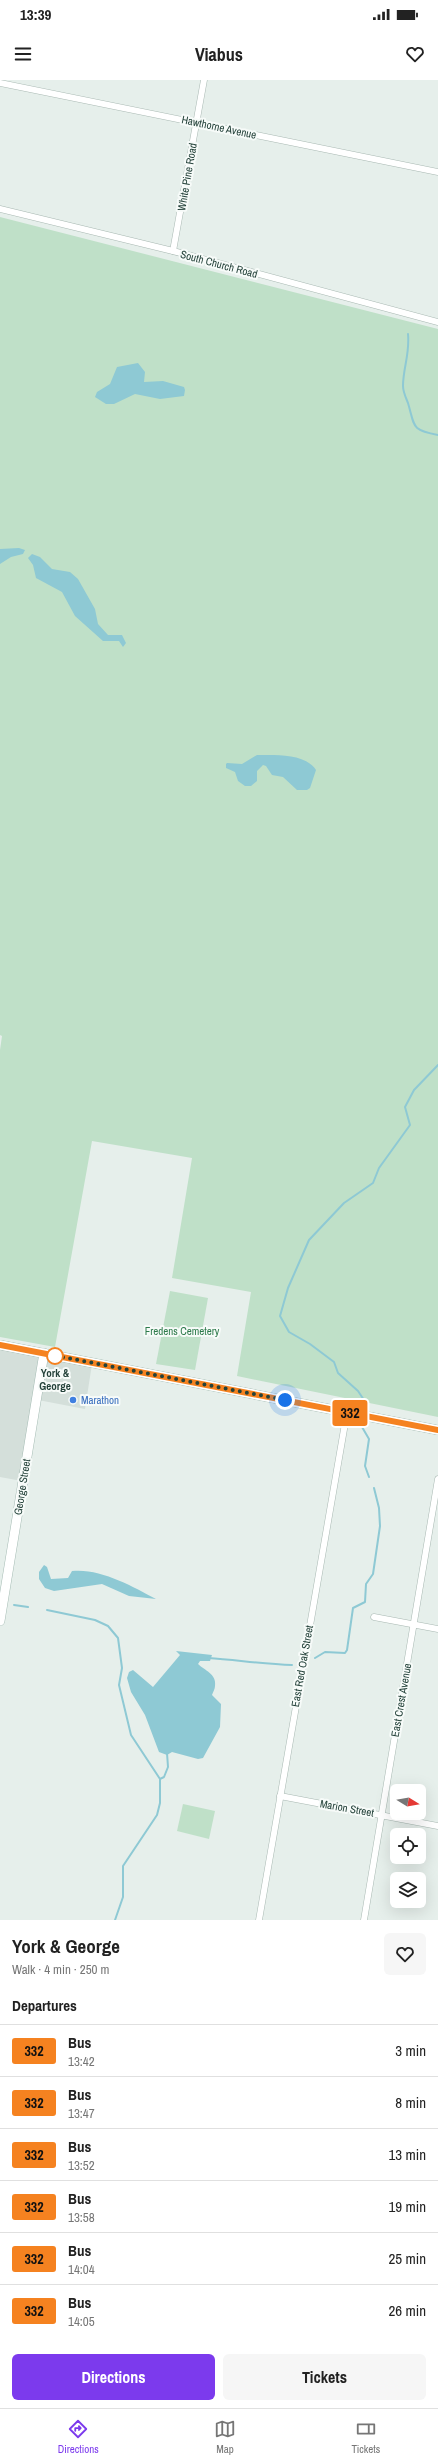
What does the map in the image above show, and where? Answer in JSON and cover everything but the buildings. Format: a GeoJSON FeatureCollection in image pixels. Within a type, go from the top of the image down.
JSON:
{"type":"FeatureCollection","features":[{"type":"Feature","properties":{"kind":"main road"},"geometry":{"type":"LineString","coordinates":[[0,1345],[438,1430]]}},
{"type":"Feature","properties":{"kind":"main road","name":"George Street"},"geometry":{"type":"LineString","coordinates":[[0,1621],[44,1353]]}},
{"type":"Feature","properties":{"kind":"street","name":"White Pine Road"},"geometry":{"type":"LineString","coordinates":[[173,251],[204,80]]}},
{"type":"Feature","properties":{"kind":"street","name":"Hawthorne Avenue"},"geometry":{"type":"LineString","coordinates":[[0,83],[438,172]]}},
{"type":"Feature","properties":{"kind":"street","name":"South Church Road"},"geometry":{"type":"LineString","coordinates":[[0,209],[173,251],[438,322]]}},
{"type":"Feature","properties":{"kind":"street","name":"East Red Oak Street"},"geometry":{"type":"LineString","coordinates":[[259,1920],[346,1412]]}},
{"type":"Feature","properties":{"kind":"street","name":"East Crest Avenue"},"geometry":{"type":"LineString","coordinates":[[364,1920],[438,1479]]}},
{"type":"Feature","properties":{"kind":"street"},"geometry":{"type":"LineString","coordinates":[[374,1617],[438,1630]]}},
{"type":"Feature","properties":{"kind":"street","name":"Marion Street"},"geometry":{"type":"LineString","coordinates":[[280,1796],[382,1814],[438,1826]]}},
{"type":"Feature","properties":{"kind":"shaded area"},"geometry":{"type":"Polygon","coordinates":[[[0,1346],[42,1354],[22,1481],[0,1477],[0,1346]]]}},
{"type":"Feature","properties":{"kind":"shaded area"},"geometry":{"type":"Polygon","coordinates":[[[45,1355],[92,1364],[85,1409],[38,1400],[45,1355]]]}},
{"type":"Feature","properties":{"kind":"green space"},"geometry":{"type":"Polygon","coordinates":[[[0,217],[438,329],[438,1417],[237,1376],[251,1292],[172,1278],[192,1158],[92,1141],[55,1347],[0,1337],[0,1050],[2,1036],[0,1035],[0,217]]]}},
{"type":"Feature","properties":{"kind":"green space","name":"Fredens Cemetery"},"geometry":{"type":"Polygon","coordinates":[[[170,1291],[208,1298],[195,1370],[156,1364],[170,1291]]]}},
{"type":"Feature","properties":{"kind":"green space"},"geometry":{"type":"Polygon","coordinates":[[[183,1804],[215,1811],[209,1839],[177,1831],[183,1804]]]}},
{"type":"Feature","properties":{"kind":"water"},"geometry":{"type":"Polygon","coordinates":[[[138,363],[145,372],[144,382],[163,381],[184,387],[184,396],[160,399],[135,394],[114,404],[106,404],[95,397],[97,392],[110,384],[117,367],[138,363]]]}},
{"type":"Feature","properties":{"kind":"water"},"geometry":{"type":"Polygon","coordinates":[[[19,548],[25,550],[23,554],[11,557],[0,564],[0,549],[19,548]]]}},
{"type":"Feature","properties":{"kind":"water"},"geometry":{"type":"Polygon","coordinates":[[[32,554],[40,557],[52,569],[70,572],[78,579],[95,609],[98,624],[108,635],[122,635],[126,643],[123,647],[119,641],[103,641],[75,616],[62,592],[36,578],[33,565],[28,558],[32,554]]]}},
{"type":"Feature","properties":{"kind":"water"},"geometry":{"type":"Polygon","coordinates":[[[257,755],[289,756],[305,760],[316,770],[310,788],[307,790],[297,790],[283,777],[272,775],[266,766],[263,765],[257,771],[257,781],[251,786],[245,786],[238,781],[235,772],[226,768],[227,763],[242,764],[257,755]]]}},
{"type":"Feature","properties":{"kind":"water"},"geometry":{"type":"Polygon","coordinates":[[[44,1565],[47,1567],[51,1579],[68,1578],[72,1571],[94,1572],[116,1579],[156,1599],[129,1596],[102,1584],[54,1591],[45,1588],[39,1579],[39,1572],[44,1565]]]}},
{"type":"Feature","properties":{"kind":"water"},"geometry":{"type":"Polygon","coordinates":[[[176,1651],[212,1655],[210,1661],[200,1661],[198,1664],[214,1678],[215,1687],[212,1695],[221,1704],[220,1727],[203,1758],[198,1759],[172,1752],[167,1755],[159,1752],[145,1715],[131,1692],[127,1678],[129,1672],[133,1670],[153,1687],[180,1655],[176,1651]]]}},
{"type":"Feature","properties":{"kind":"waterway"},"geometry":{"type":"LineString","coordinates":[[408,334],[408,348],[403,379],[404,393],[413,422],[418,429],[438,435]]}},
{"type":"Feature","properties":{"kind":"waterway"},"geometry":{"type":"LineString","coordinates":[[366,1403],[358,1391],[338,1373],[334,1362],[310,1344],[289,1332],[280,1316],[288,1288],[309,1240],[344,1203],[373,1183],[379,1168],[410,1125],[405,1107],[414,1090],[438,1065]]}},
{"type":"Feature","properties":{"kind":"waterway"},"geometry":{"type":"LineString","coordinates":[[362,1427],[369,1439],[365,1466],[369,1477]]}},
{"type":"Feature","properties":{"kind":"waterway"},"geometry":{"type":"LineString","coordinates":[[315,1658],[325,1652],[345,1653],[347,1650],[353,1608],[365,1602],[366,1584],[373,1574],[380,1526],[379,1508],[374,1488]]}},
{"type":"Feature","properties":{"kind":"waterway"},"geometry":{"type":"LineString","coordinates":[[14,1605],[28,1607]]}},
{"type":"Feature","properties":{"kind":"waterway"},"geometry":{"type":"LineString","coordinates":[[47,1610],[95,1620],[108,1626],[118,1638],[122,1668],[119,1685],[131,1735],[160,1779]]}},
{"type":"Feature","properties":{"kind":"waterway"},"geometry":{"type":"LineString","coordinates":[[208,1658],[292,1665]]}},
{"type":"Feature","properties":{"kind":"waterway"},"geometry":{"type":"LineString","coordinates":[[115,1920],[123,1897],[123,1866],[157,1815],[160,1803],[160,1779],[164,1777],[168,1767],[167,1753]]}},
{"type":"Feature","properties":{"kind":"bus line","name":"332"},"geometry":{"type":"LineString","coordinates":[[0,1345],[438,1430]]}},
{"type":"Feature","properties":{"kind":"place","name":"York & George"},"geometry":{"type":"Point","coordinates":[55,1356]}},
{"type":"Feature","properties":{"kind":"place","name":"Marathon"},"geometry":{"type":"Point","coordinates":[73,1400]}},
{"type":"Feature","properties":{"kind":"route"},"geometry":{"type":"LineString","coordinates":[[55,1356],[52,1355],[285,1400]]}}]}
